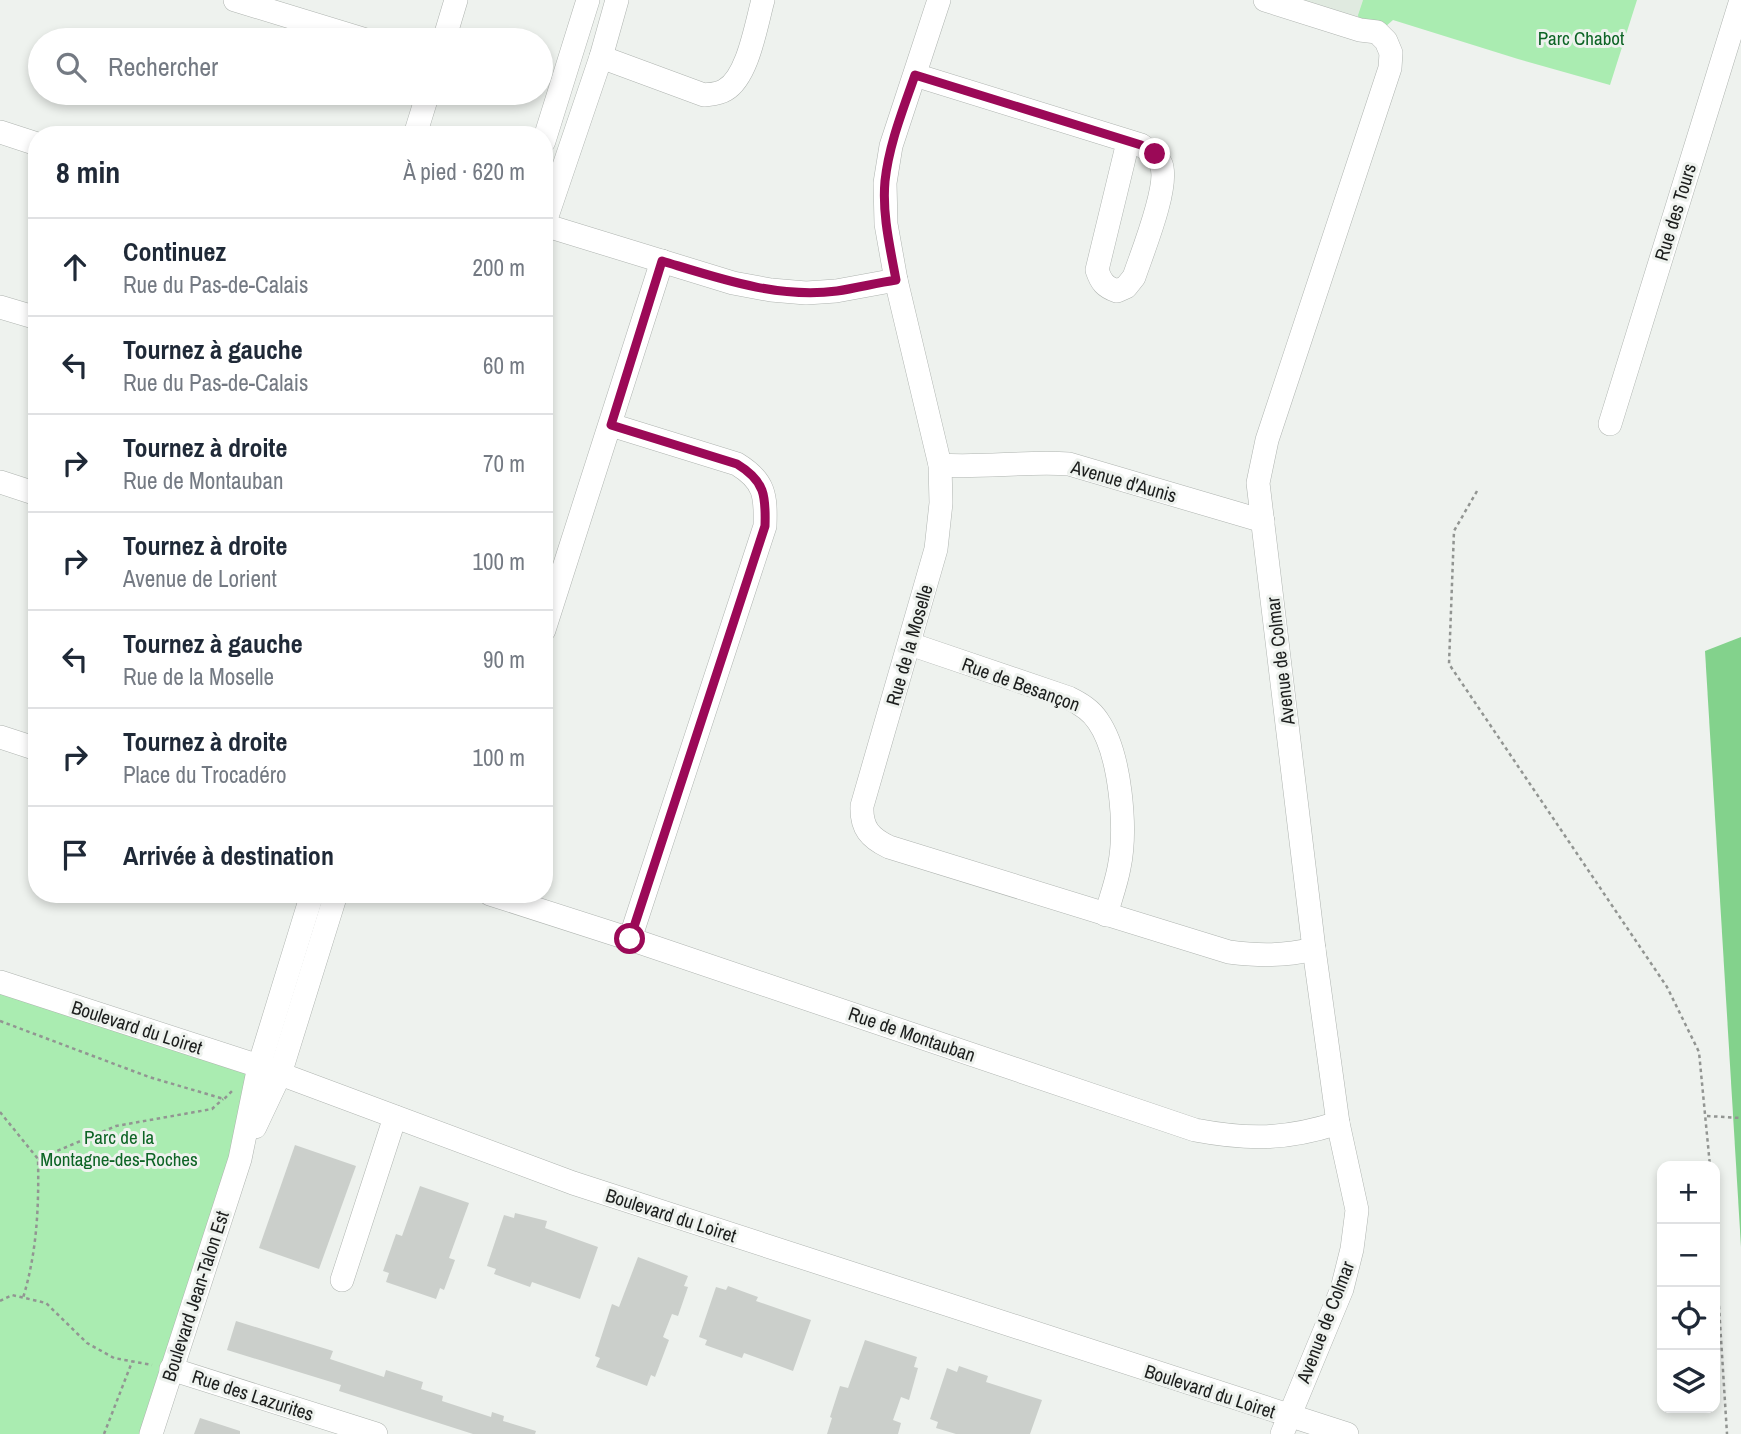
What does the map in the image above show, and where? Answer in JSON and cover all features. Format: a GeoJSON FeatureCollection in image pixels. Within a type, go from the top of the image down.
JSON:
{"type":"FeatureCollection","features":[{"type":"Feature","properties":{"kind":"street"},"geometry":{"type":"LineString","coordinates":[[235,0],[327,28]]}},
{"type":"Feature","properties":{"kind":"street"},"geometry":{"type":"LineString","coordinates":[[448,28],[456,0]]}},
{"type":"Feature","properties":{"kind":"street"},"geometry":{"type":"LineString","coordinates":[[549,126],[588,0]]}},
{"type":"Feature","properties":{"kind":"street"},"geometry":{"type":"LineString","coordinates":[[553,198],[601,57],[617,0]]}},
{"type":"Feature","properties":{"kind":"street"},"geometry":{"type":"LineString","coordinates":[[601,57],[704,95],[717,94],[727,90],[743,71],[763,0]]}},
{"type":"Feature","properties":{"kind":"street","name":"Rue de la Moselle"},"geometry":{"type":"LineString","coordinates":[[939,0],[891,146],[885,183],[886,224],[896,280],[940,466],[941,503],[936,549],[862,806],[865,828],[874,840],[888,847],[1229,952],[1284,956],[1314,949]]}},
{"type":"Feature","properties":{"kind":"street","name":"Avenue de Colmar"},"geometry":{"type":"LineString","coordinates":[[1265,0],[1360,30],[1377,32],[1391,53],[1390,68],[1267,440],[1258,483],[1314,949],[1338,1123],[1357,1210],[1352,1249],[1342,1289],[1285,1425]]}},
{"type":"Feature","properties":{"kind":"street","name":"Rue des Tours"},"geometry":{"type":"LineString","coordinates":[[1610,424],[1741,0]]}},
{"type":"Feature","properties":{"kind":"street"},"geometry":{"type":"LineString","coordinates":[[915,75],[1141,145],[1155,154],[1162,166],[1164,184],[1134,277],[1126,287],[1117,291],[1106,288],[1097,270],[1128,142]]}},
{"type":"Feature","properties":{"kind":"street"},"geometry":{"type":"LineString","coordinates":[[418,126],[424,105]]}},
{"type":"Feature","properties":{"kind":"street"},"geometry":{"type":"LineString","coordinates":[[0,132],[28,141]]}},
{"type":"Feature","properties":{"kind":"street"},"geometry":{"type":"LineString","coordinates":[[553,228],[733,283],[771,290],[806,293],[836,291],[896,280]]}},
{"type":"Feature","properties":{"kind":"street"},"geometry":{"type":"LineString","coordinates":[[553,602],[662,261]]}},
{"type":"Feature","properties":{"kind":"street"},"geometry":{"type":"LineString","coordinates":[[0,307],[28,315]]}},
{"type":"Feature","properties":{"kind":"street"},"geometry":{"type":"LineString","coordinates":[[611,425],[737,464],[752,474],[761,486],[766,502],[765,526],[630,939]]}},
{"type":"Feature","properties":{"kind":"street","name":"Avenue d'Aunis"},"geometry":{"type":"LineString","coordinates":[[940,466],[1069,464],[1263,521]]}},
{"type":"Feature","properties":{"kind":"street"},"geometry":{"type":"LineString","coordinates":[[0,482],[28,491]]}},
{"type":"Feature","properties":{"kind":"street","name":"Rue de Besançon"},"geometry":{"type":"LineString","coordinates":[[909,644],[1069,698],[1086,707],[1098,720],[1107,736],[1118,779],[1122,828],[1119,867],[1106,915]]}},
{"type":"Feature","properties":{"kind":"street"},"geometry":{"type":"LineString","coordinates":[[0,737],[28,746]]}},
{"type":"Feature","properties":{"kind":"street","name":"Boulevard Jean-Talon Est"},"geometry":{"type":"LineString","coordinates":[[269,1070],[310,903]]}},
{"type":"Feature","properties":{"kind":"street","name":"Boulevard Jean-Talon Est"},"geometry":{"type":"LineString","coordinates":[[151,1434],[269,1070],[333,903]]}},
{"type":"Feature","properties":{"kind":"street","name":"Rue de Montauban"},"geometry":{"type":"LineString","coordinates":[[518,903],[1195,1130],[1234,1137],[1279,1136],[1306,1133],[1338,1123]]}},
{"type":"Feature","properties":{"kind":"street","name":"Boulevard du Loiret"},"geometry":{"type":"LineString","coordinates":[[0,982],[269,1070],[573,1183],[1285,1425],[1348,1434]]}},
{"type":"Feature","properties":{"kind":"street"},"geometry":{"type":"LineString","coordinates":[[342,1280],[395,1117]]}},
{"type":"Feature","properties":{"kind":"street","name":"Rue des Lazurites"},"geometry":{"type":"LineString","coordinates":[[171,1369],[376,1434]]}},
{"type":"Feature","properties":{"kind":"path"},"geometry":{"type":"LineString","coordinates":[[1477,491],[1454,531],[1449,664],[1667,987],[1699,1052],[1710,1161]]}},
{"type":"Feature","properties":{"kind":"path"},"geometry":{"type":"LineString","coordinates":[[0,1021],[149,1077],[224,1099]]}},
{"type":"Feature","properties":{"kind":"path"},"geometry":{"type":"LineString","coordinates":[[38,1159],[116,1126],[212,1109],[269,1070]]}},
{"type":"Feature","properties":{"kind":"path"},"geometry":{"type":"LineString","coordinates":[[0,1112],[38,1159],[36,1240],[31,1272],[23,1298]]}},
{"type":"Feature","properties":{"kind":"path"},"geometry":{"type":"LineString","coordinates":[[1707,1116],[1741,1118]]}},
{"type":"Feature","properties":{"kind":"path"},"geometry":{"type":"LineString","coordinates":[[1718,1287],[1727,1434]]}},
{"type":"Feature","properties":{"kind":"path"},"geometry":{"type":"LineString","coordinates":[[0,1301],[12,1295],[46,1304],[87,1343],[114,1358],[171,1369]]}},
{"type":"Feature","properties":{"kind":"path"},"geometry":{"type":"LineString","coordinates":[[104,1434],[132,1362]]}},
{"type":"Feature","properties":{"kind":"shaded area"},"geometry":{"type":"Polygon","coordinates":[[[1265,0],[1363,0],[1358,15],[1360,30],[1265,0]]]}},
{"type":"Feature","properties":{"kind":"green space","name":"Parc Chabot"},"geometry":{"type":"Polygon","coordinates":[[[1363,0],[1637,0],[1610,85],[1393,20],[1378,33],[1360,30],[1358,15],[1363,0]]]}},
{"type":"Feature","properties":{"kind":"green space"},"geometry":{"type":"Polygon","coordinates":[[[1741,637],[1741,1247],[1705,651],[1741,637]]]}},
{"type":"Feature","properties":{"kind":"green space","name":"Parc de la Montagne-des-Roches"},"geometry":{"type":"Polygon","coordinates":[[[0,982],[259,1066],[151,1434],[0,1434],[0,982]]]}},
{"type":"Feature","properties":{"kind":"building"},"geometry":{"type":"Polygon","coordinates":[[[295,1145],[356,1166],[319,1269],[259,1248],[295,1145]]]}},
{"type":"Feature","properties":{"kind":"building"},"geometry":{"type":"Polygon","coordinates":[[[420,1186],[469,1203],[449,1258],[455,1260],[444,1290],[440,1288],[436,1299],[386,1282],[389,1273],[383,1271],[396,1234],[402,1236],[420,1186]]]}},
{"type":"Feature","properties":{"kind":"building"},"geometry":{"type":"Polygon","coordinates":[[[515,1213],[547,1221],[545,1228],[598,1247],[580,1299],[532,1282],[530,1287],[494,1274],[496,1269],[487,1266],[504,1215],[514,1218],[515,1213]]]}},
{"type":"Feature","properties":{"kind":"building"},"geometry":{"type":"Polygon","coordinates":[[[638,1257],[688,1276],[684,1286],[688,1287],[678,1316],[672,1314],[663,1337],[669,1340],[655,1377],[651,1375],[647,1386],[596,1367],[600,1358],[595,1356],[612,1304],[619,1307],[638,1257]]]}},
{"type":"Feature","properties":{"kind":"building"},"geometry":{"type":"Polygon","coordinates":[[[728,1286],[758,1297],[756,1301],[811,1320],[793,1371],[744,1353],[742,1358],[705,1345],[707,1340],[699,1337],[716,1287],[726,1290],[728,1286]]]}},
{"type":"Feature","properties":{"kind":"building"},"geometry":{"type":"Polygon","coordinates":[[[236,1321],[333,1351],[330,1359],[384,1377],[386,1370],[423,1382],[421,1389],[443,1396],[442,1401],[491,1417],[492,1412],[504,1416],[503,1421],[536,1431],[535,1434],[473,1434],[339,1391],[341,1385],[227,1350],[236,1321]]]}},
{"type":"Feature","properties":{"kind":"building"},"geometry":{"type":"Polygon","coordinates":[[[865,1340],[917,1357],[914,1367],[918,1368],[909,1400],[901,1397],[893,1420],[901,1423],[898,1434],[827,1434],[840,1386],[848,1388],[865,1340]]]}},
{"type":"Feature","properties":{"kind":"building"},"geometry":{"type":"Polygon","coordinates":[[[959,1366],[988,1376],[986,1382],[1042,1400],[1030,1434],[956,1434],[936,1428],[938,1422],[930,1419],[947,1368],[957,1372],[959,1366]]]}},
{"type":"Feature","properties":{"kind":"building"},"geometry":{"type":"Polygon","coordinates":[[[200,1418],[240,1431],[240,1434],[194,1434],[200,1418]]]}},
{"type":"Feature","properties":{"kind":"route"},"geometry":{"type":"LineString","coordinates":[[630,939],[765,526],[766,502],[761,486],[752,474],[737,464],[611,425],[662,261],[733,283],[806,293],[836,291],[896,280],[886,224],[885,183],[891,146],[915,75],[1141,145],[1155,154]]}}]}
